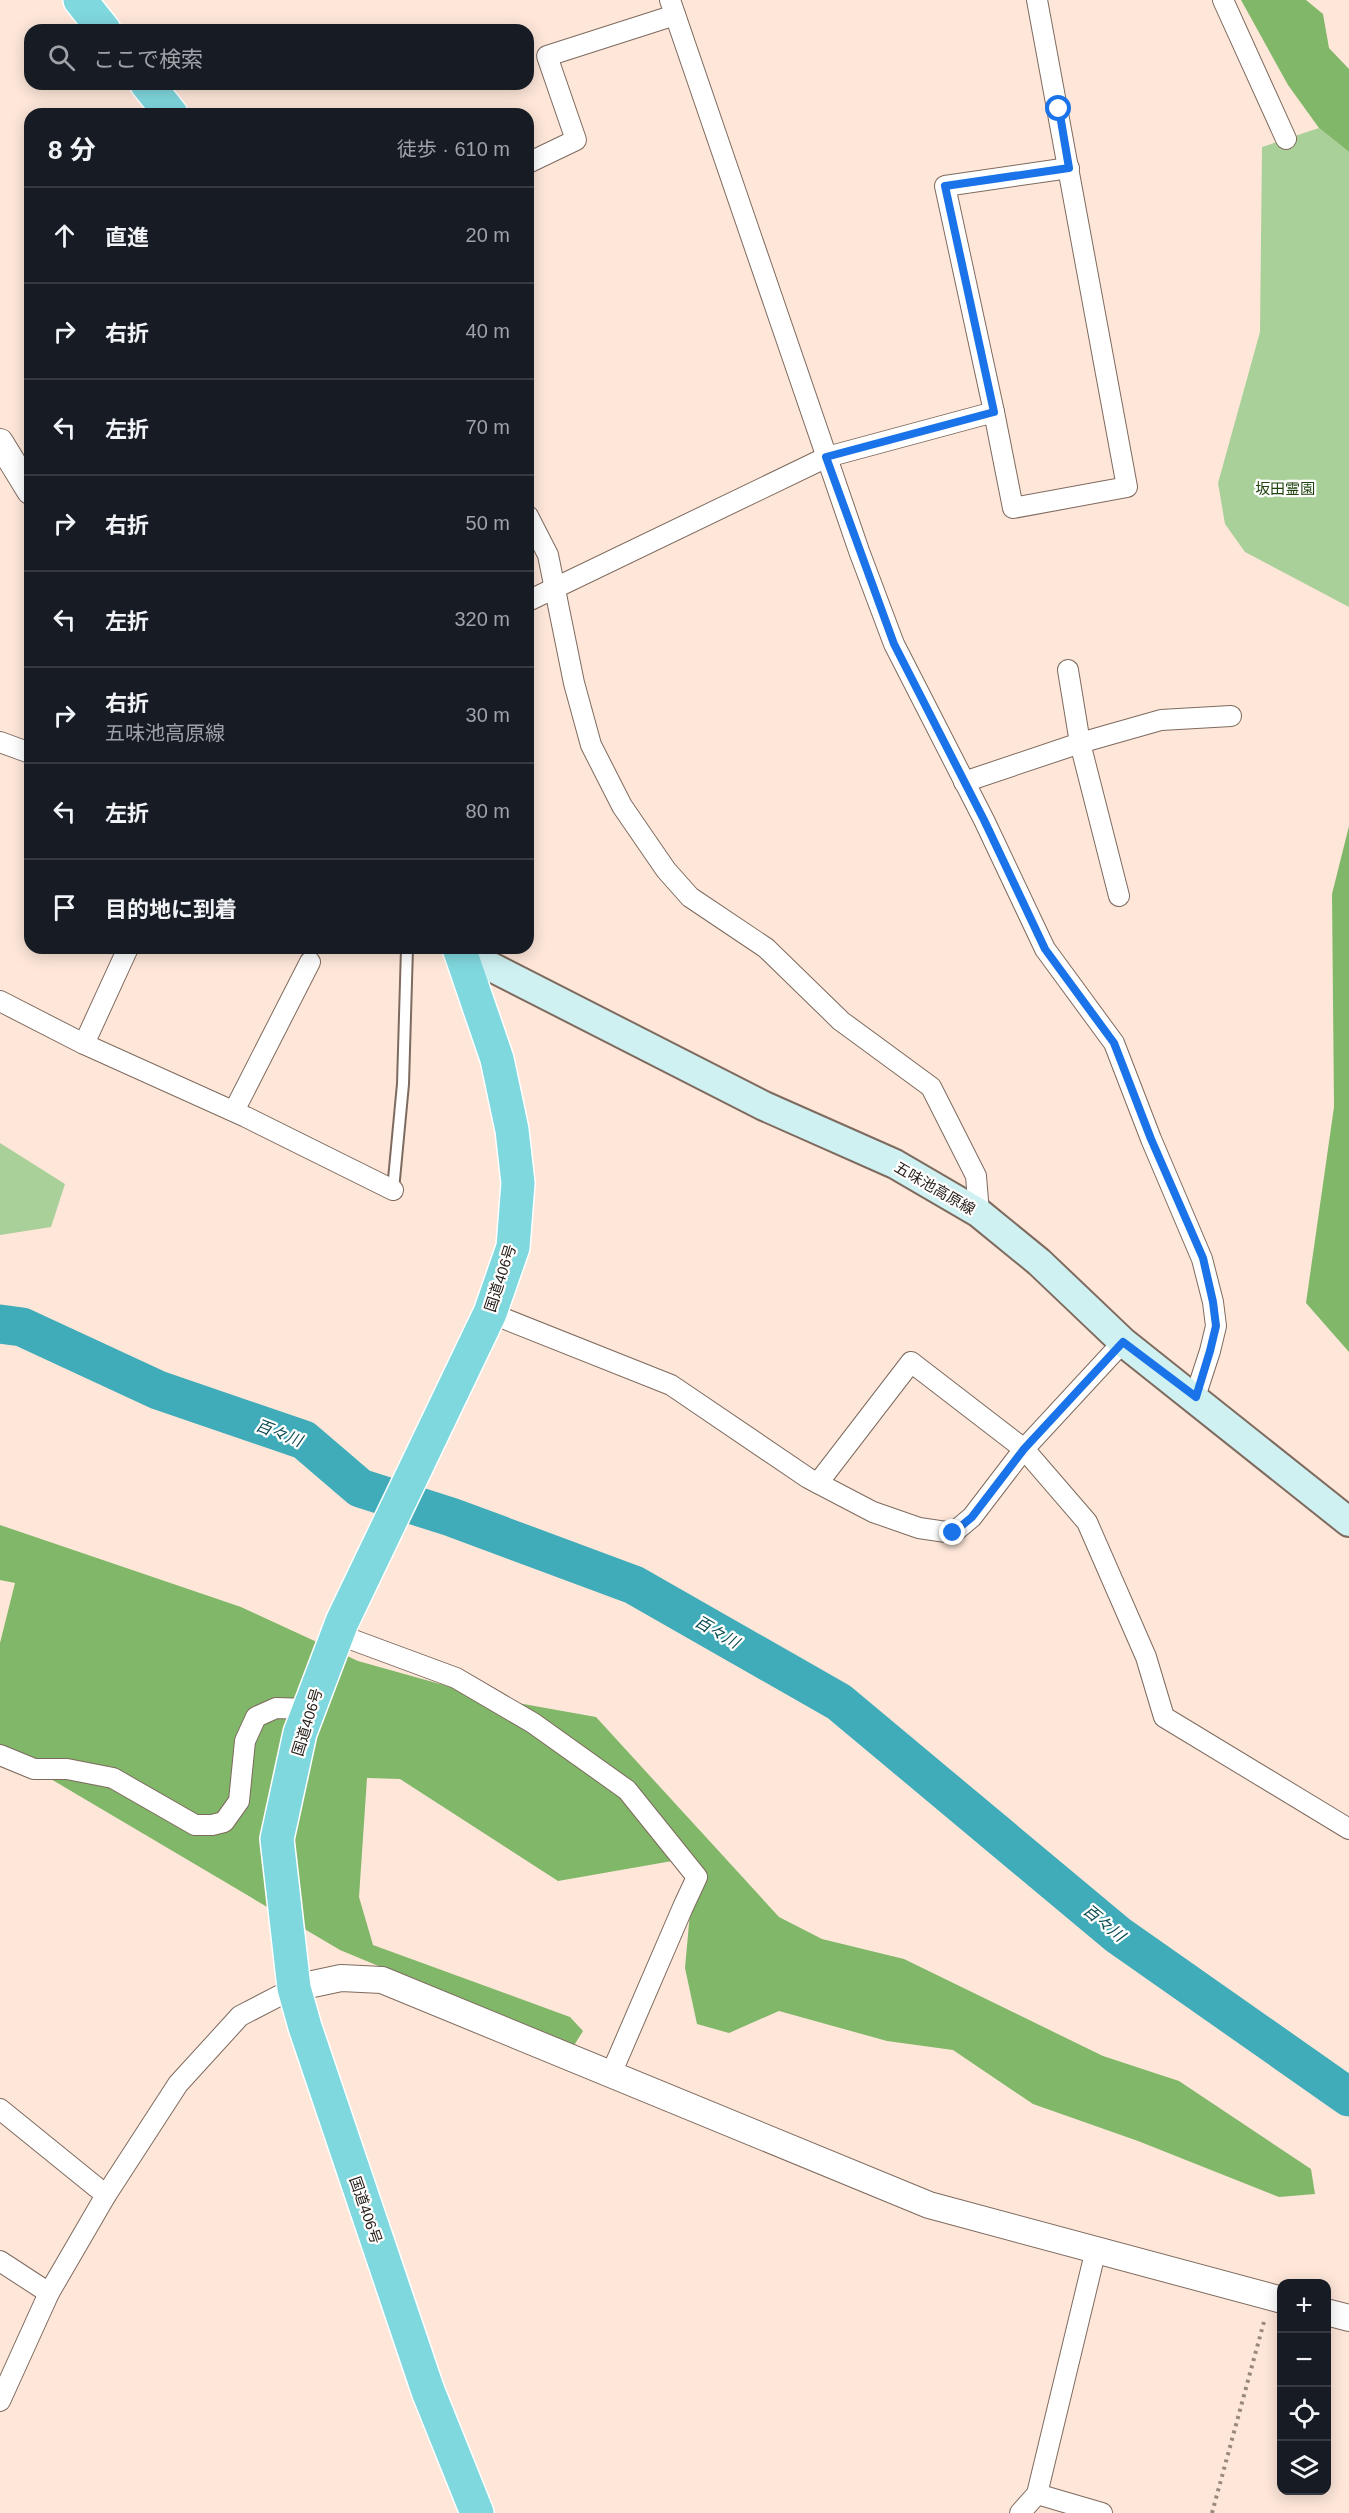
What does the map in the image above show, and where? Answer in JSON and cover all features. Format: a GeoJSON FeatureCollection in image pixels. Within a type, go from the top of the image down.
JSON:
{"type":"FeatureCollection","features":[{"type":"Feature","properties":{"kind":"highway"},"geometry":{"type":"LineString","coordinates":[[80,0],[99,24]]}},
{"type":"Feature","properties":{"kind":"highway"},"geometry":{"type":"LineString","coordinates":[[152,90],[166,108]]}},
{"type":"Feature","properties":{"kind":"highway","name":"国道406号"},"geometry":{"type":"LineString","coordinates":[[460,954],[497,1059],[512,1130],[518,1183],[513,1247],[490,1313],[339,1628],[300,1733],[277,1839],[294,1988],[338,2127],[428,2391],[477,2513]]}},
{"type":"Feature","properties":{"kind":"main road","name":"五味池高原線"},"geometry":{"type":"LineString","coordinates":[[468,954],[764,1106],[895,1164],[979,1213],[1039,1262],[1123,1342],[1196,1397],[1349,1521]]}},
{"type":"Feature","properties":{"kind":"street"},"geometry":{"type":"LineString","coordinates":[[1037,0],[1069,168],[1127,488],[1013,508],[945,186],[1069,168]]}},
{"type":"Feature","properties":{"kind":"street"},"geometry":{"type":"LineString","coordinates":[[1223,0],[1286,139]]}},
{"type":"Feature","properties":{"kind":"street"},"geometry":{"type":"LineString","coordinates":[[534,160],[576,140],[547,56],[673,7],[826,457],[894,644],[1045,949],[1114,1043],[1151,1139],[1203,1258],[1216,1326],[1196,1397]]}},
{"type":"Feature","properties":{"kind":"street"},"geometry":{"type":"LineString","coordinates":[[534,599],[826,457],[994,412]]}},
{"type":"Feature","properties":{"kind":"street"},"geometry":{"type":"LineString","coordinates":[[2,449],[24,482]]}},
{"type":"Feature","properties":{"kind":"street"},"geometry":{"type":"LineString","coordinates":[[534,528],[548,555],[574,683],[591,745],[622,806],[666,870],[690,897],[766,948],[841,1021],[931,1087],[976,1176],[979,1213]]}},
{"type":"Feature","properties":{"kind":"street"},"geometry":{"type":"LineString","coordinates":[[1068,670],[1080,743],[1119,896]]}},
{"type":"Feature","properties":{"kind":"street"},"geometry":{"type":"LineString","coordinates":[[964,782],[1080,743],[1161,720],[1231,716]]}},
{"type":"Feature","properties":{"kind":"street"},"geometry":{"type":"LineString","coordinates":[[0,742],[24,751]]}},
{"type":"Feature","properties":{"kind":"street"},"geometry":{"type":"LineString","coordinates":[[84,1044],[125,954]]}},
{"type":"Feature","properties":{"kind":"street"},"geometry":{"type":"LineString","coordinates":[[234,1111],[310,962]]}},
{"type":"Feature","properties":{"kind":"street"},"geometry":{"type":"LineString","coordinates":[[0,1001],[84,1044],[234,1111],[393,1190]]}},
{"type":"Feature","properties":{"kind":"street"},"geometry":{"type":"LineString","coordinates":[[490,1313],[671,1385],[818,1483],[873,1512],[919,1528],[953,1533],[972,1517],[1024,1449],[1123,1342]]}},
{"type":"Feature","properties":{"kind":"street"},"geometry":{"type":"LineString","coordinates":[[818,1483],[911,1362],[1024,1449],[1087,1522],[1146,1657],[1164,1717],[1349,1829]]}},
{"type":"Feature","properties":{"kind":"street"},"geometry":{"type":"LineString","coordinates":[[339,1628],[456,1678],[533,1723],[627,1790],[697,1877],[611,2074]]}},
{"type":"Feature","properties":{"kind":"street"},"geometry":{"type":"LineString","coordinates":[[0,1755],[34,1769],[67,1769],[113,1778],[195,1825],[212,1825],[224,1822],[239,1801],[245,1741],[256,1717],[276,1708],[309,1709]]}},
{"type":"Feature","properties":{"kind":"street"},"geometry":{"type":"LineString","coordinates":[[0,2401],[49,2293],[106,2195],[178,2084],[240,2016],[294,1988],[341,1978],[382,1980],[929,2205],[1276,2298]]}},
{"type":"Feature","properties":{"kind":"street"},"geometry":{"type":"LineString","coordinates":[[0,2109],[106,2195]]}},
{"type":"Feature","properties":{"kind":"street"},"geometry":{"type":"LineString","coordinates":[[1020,2513],[1037,2494],[1096,2249]]}},
{"type":"Feature","properties":{"kind":"street"},"geometry":{"type":"LineString","coordinates":[[0,2261],[49,2293]]}},
{"type":"Feature","properties":{"kind":"street"},"geometry":{"type":"LineString","coordinates":[[1331,2313],[1349,2318]]}},
{"type":"Feature","properties":{"kind":"street"},"geometry":{"type":"LineString","coordinates":[[1037,2494],[1102,2513]]}},
{"type":"Feature","properties":{"kind":"lane"},"geometry":{"type":"LineString","coordinates":[[393,1190],[403,1084],[407,954]]}},
{"type":"Feature","properties":{"kind":"path"},"geometry":{"type":"LineString","coordinates":[[1212,2513],[1276,2298]]}},
{"type":"Feature","properties":{"kind":"green space"},"geometry":{"type":"Polygon","coordinates":[[[1241,0],[1306,0],[1323,14],[1329,48],[1349,69],[1349,152],[1319,128],[1288,85],[1241,0]]]}},
{"type":"Feature","properties":{"kind":"green space","name":"坂田霊園"},"geometry":{"type":"Polygon","coordinates":[[[1319,128],[1349,152],[1349,607],[1245,552],[1225,524],[1218,483],[1260,332],[1262,147],[1319,128]]]}},
{"type":"Feature","properties":{"kind":"green space"},"geometry":{"type":"Polygon","coordinates":[[[1349,826],[1349,1352],[1306,1303],[1334,1107],[1332,894],[1349,826]]]}},
{"type":"Feature","properties":{"kind":"green space"},"geometry":{"type":"Polygon","coordinates":[[[0,1143],[65,1184],[51,1227],[0,1235],[0,1143]]]}},
{"type":"Feature","properties":{"kind":"green space"},"geometry":{"type":"Polygon","coordinates":[[[0,1525],[241,1607],[358,1661],[490,1698],[596,1717],[779,1917],[822,1939],[904,1959],[1103,2056],[1179,2081],[1311,2169],[1315,2194],[1279,2197],[1138,2141],[1033,2104],[953,2050],[887,2041],[779,2011],[729,2033],[697,2024],[685,1968],[695,1857],[558,1881],[400,1779],[367,1778],[359,1897],[373,1945],[570,2017],[583,2031],[573,2047],[340,1950],[0,1749],[0,1643],[15,1583],[0,1580],[0,1525]]]}},
{"type":"Feature","properties":{"kind":"waterway","name":"百々川"},"geometry":{"type":"LineString","coordinates":[[0,1324],[22,1327],[158,1390],[304,1440],[360,1488],[451,1517],[634,1585],[839,1702],[1118,1935],[1349,2097]]}},
{"type":"Feature","properties":{"kind":"route"},"geometry":{"type":"LineString","coordinates":[[953,1533],[972,1517],[1024,1449],[1123,1342],[1196,1397],[1216,1326],[1203,1258],[1151,1139],[1114,1043],[1045,949],[984,820],[894,644],[826,457],[994,412],[945,186],[1069,168],[1059,109]]}}]}
